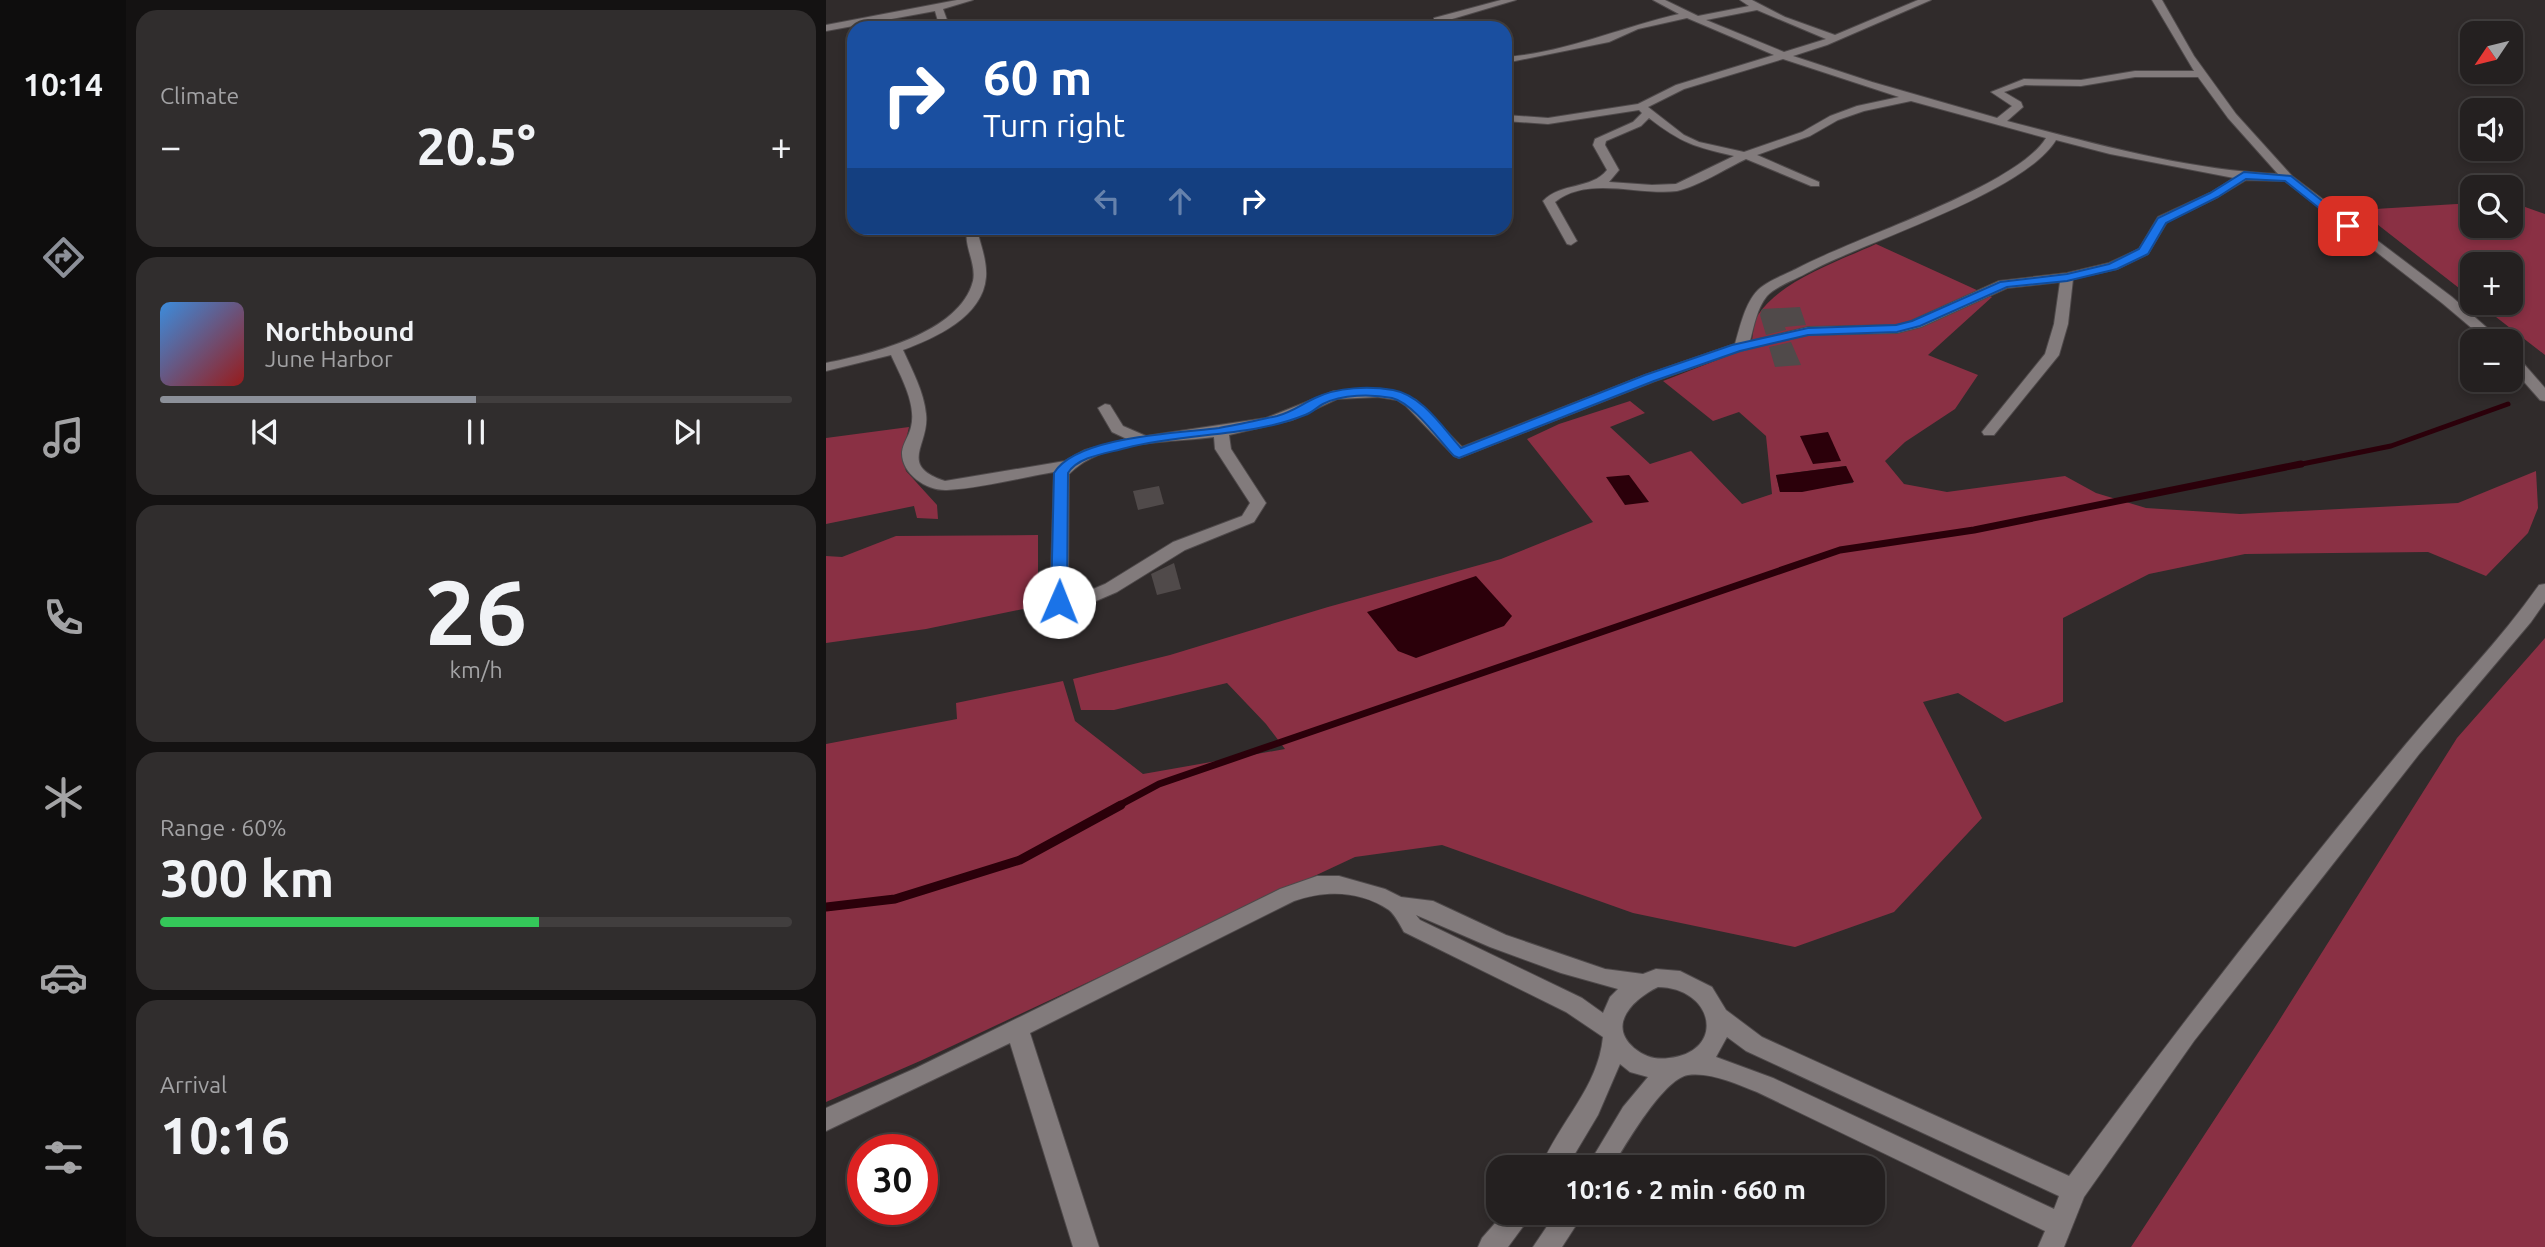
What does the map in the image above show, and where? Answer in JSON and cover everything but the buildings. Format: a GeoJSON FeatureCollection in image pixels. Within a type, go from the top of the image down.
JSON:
{"type":"FeatureCollection","features":[{"type":"Feature","properties":{"kind":"street"},"geometry":{"type":"LineString","coordinates":[[865,21],[968,0]]}},
{"type":"Feature","properties":{"kind":"street"},"geometry":{"type":"LineString","coordinates":[[1437,21],[1511,0]]}},
{"type":"Feature","properties":{"kind":"street"},"geometry":{"type":"LineString","coordinates":[[1658,0],[1761,48],[1912,99],[2052,138],[2244,176],[2288,178]]}},
{"type":"Feature","properties":{"kind":"street"},"geometry":{"type":"LineString","coordinates":[[1745,0],[1756,7],[1834,38]]}},
{"type":"Feature","properties":{"kind":"street"},"geometry":{"type":"LineString","coordinates":[[1512,118],[1548,121],[1645,110],[1680,87],[1720,77],[1834,38],[1926,0]]}},
{"type":"Feature","properties":{"kind":"street"},"geometry":{"type":"LineString","coordinates":[[2157,0],[2171,30],[2232,117],[2288,178],[2481,329]]}},
{"type":"Feature","properties":{"kind":"street"},"geometry":{"type":"LineString","coordinates":[[1512,60],[1609,39],[1635,27],[1756,7]]}},
{"type":"Feature","properties":{"kind":"street"},"geometry":{"type":"LineString","coordinates":[[938,8],[943,21]]}},
{"type":"Feature","properties":{"kind":"street"},"geometry":{"type":"LineString","coordinates":[[826,28],[847,24]]}},
{"type":"Feature","properties":{"kind":"street"},"geometry":{"type":"LineString","coordinates":[[1813,29],[1850,31]]}},
{"type":"Feature","properties":{"kind":"street"},"geometry":{"type":"LineString","coordinates":[[1999,122],[2018,107],[1996,92],[2024,82],[2081,83],[2134,74],[2201,74]]}},
{"type":"Feature","properties":{"kind":"street"},"geometry":{"type":"LineString","coordinates":[[1596,184],[1652,189],[1678,187],[1744,156],[1806,134],[1834,118],[1861,108],[1912,99]]}},
{"type":"Feature","properties":{"kind":"street"},"geometry":{"type":"LineString","coordinates":[[1645,110],[1680,137],[1695,144],[1779,167],[1815,184]]}},
{"type":"Feature","properties":{"kind":"street"},"geometry":{"type":"LineString","coordinates":[[1571,241],[1549,201],[1559,194],[1596,184],[1610,177],[1614,170],[1602,153],[1599,145],[1601,139],[1637,124],[1645,110]]}},
{"type":"Feature","properties":{"kind":"street"},"geometry":{"type":"LineString","coordinates":[[1741,347],[1752,311],[1763,292],[1830,255],[1917,220],[1998,182],[2043,152],[2052,138]]}},
{"type":"Feature","properties":{"kind":"street"},"geometry":{"type":"LineString","coordinates":[[896,350],[911,384],[920,423],[910,448],[915,470],[926,482],[954,485],[1066,465],[1077,458],[1142,440],[1221,432],[1282,419],[1334,395],[1364,392],[1393,394],[1409,400],[1459,453],[1650,378],[1741,347],[1808,331],[1897,329],[1916,324],[2004,284],[2067,277],[2132,258],[2144,251],[2162,220],[2214,195],[2244,176]]}},
{"type":"Feature","properties":{"kind":"street"},"geometry":{"type":"LineString","coordinates":[[826,367],[896,350],[930,334],[967,305],[980,280],[972,235]]}},
{"type":"Feature","properties":{"kind":"street"},"geometry":{"type":"LineString","coordinates":[[1989,432],[2052,355],[2061,324],[2067,277]]}},
{"type":"Feature","properties":{"kind":"street"},"geometry":{"type":"LineString","coordinates":[[2523,372],[2545,397]]}},
{"type":"Feature","properties":{"kind":"street"},"geometry":{"type":"LineString","coordinates":[[1105,408],[1117,429],[1142,440]]}},
{"type":"Feature","properties":{"kind":"street"},"geometry":{"type":"LineString","coordinates":[[1066,465],[1061,473],[1059,605],[1090,597],[1135,575],[1179,546],[1248,519],[1258,503],[1223,449],[1221,432]]}},
{"type":"Feature","properties":{"kind":"street"},"geometry":{"type":"LineString","coordinates":[[1398,905],[1412,926],[1574,1005],[1612,1036],[1625,1056],[1639,1065],[1655,1070],[1681,1067],[1721,1068],[1765,1085],[2056,1236],[2074,1189],[2186,1034],[2413,748],[2525,618],[2545,589]]}},
{"type":"Feature","properties":{"kind":"street"},"geometry":{"type":"LineString","coordinates":[[826,1120],[1017,1029],[1249,913],[1317,884],[1339,884],[1378,895],[1398,905],[1426,907],[1498,941],[1569,968],[1605,978],[1641,982]]}},
{"type":"Feature","properties":{"kind":"street"},"geometry":{"type":"LineString","coordinates":[[1560,1155],[1603,1086],[1611,1062],[1612,1015],[1617,1002],[1641,982],[1656,978],[1689,983],[1702,991],[1712,1002],[1718,1030],[1713,1044],[1703,1056],[1653,1085],[1638,1102],[1606,1155]]}},
{"type":"Feature","properties":{"kind":"street"},"geometry":{"type":"LineString","coordinates":[[1717,1016],[1754,1044],[2051,1182],[2074,1189]]}},
{"type":"Feature","properties":{"kind":"street"},"geometry":{"type":"LineString","coordinates":[[1017,1029],[1086,1247]]}},
{"type":"Feature","properties":{"kind":"street"},"geometry":{"type":"LineString","coordinates":[[1491,1247],[1510,1225]]}},
{"type":"Feature","properties":{"kind":"street"},"geometry":{"type":"LineString","coordinates":[[1546,1247],[1562,1225]]}},
{"type":"Feature","properties":{"kind":"shaded area"},"geometry":{"type":"Polygon","coordinates":[[[2460,204],[2460,238],[2523,238],[2523,206],[2545,214],[2545,355],[2523,338],[2523,329],[2512,329],[2493,315],[2523,315],[2523,252],[2460,252],[2460,289],[2359,210],[2460,204]]]}},
{"type":"Feature","properties":{"kind":"shaded area"},"geometry":{"type":"Polygon","coordinates":[[[1876,244],[1992,297],[1928,355],[1978,375],[1955,409],[1905,442],[1885,461],[1904,484],[1947,492],[2065,476],[2096,493],[2146,508],[2240,514],[2458,503],[2536,471],[2538,508],[2528,533],[2486,576],[2428,552],[2245,554],[2149,574],[2063,618],[2063,702],[2005,722],[1958,693],[1923,702],[1982,818],[1894,912],[1795,947],[1633,913],[1442,845],[1355,857],[920,1061],[826,1102],[826,744],[957,719],[956,703],[1063,681],[1075,721],[1143,774],[1285,749],[1266,724],[1227,683],[1114,710],[1081,710],[1073,679],[1170,655],[1501,559],[1593,522],[1527,439],[1559,424],[1630,401],[1645,413],[1610,427],[1650,464],[1691,451],[1742,504],[1772,494],[1766,436],[1739,412],[1713,421],[1663,381],[1738,352],[1752,341],[1758,315],[1781,292],[1812,273],[1876,244]],[[1846,466],[1776,475],[1780,492],[1853,483],[1846,466]]]}},
{"type":"Feature","properties":{"kind":"shaded area"},"geometry":{"type":"Polygon","coordinates":[[[909,427],[902,457],[906,471],[937,505],[938,519],[917,518],[914,506],[826,524],[826,438],[909,427]]]}},
{"type":"Feature","properties":{"kind":"shaded area"},"geometry":{"type":"Polygon","coordinates":[[[1828,432],[1841,461],[1813,464],[1800,436],[1828,432]]]}},
{"type":"Feature","properties":{"kind":"shaded area"},"geometry":{"type":"Polygon","coordinates":[[[1846,466],[1854,482],[1802,492],[1780,492],[1776,475],[1846,466]]]}},
{"type":"Feature","properties":{"kind":"shaded area"},"geometry":{"type":"Polygon","coordinates":[[[1629,475],[1649,502],[1625,505],[1606,477],[1629,475]]]}},
{"type":"Feature","properties":{"kind":"shaded area"},"geometry":{"type":"Polygon","coordinates":[[[1038,535],[1038,606],[926,629],[826,643],[826,556],[842,557],[896,536],[1038,535]]]}},
{"type":"Feature","properties":{"kind":"shaded area"},"geometry":{"type":"Polygon","coordinates":[[[1476,576],[1512,616],[1504,626],[1416,658],[1398,651],[1367,612],[1476,576]]]}},
{"type":"Feature","properties":{"kind":"shaded area"},"geometry":{"type":"Polygon","coordinates":[[[2545,638],[2545,1247],[2131,1247],[2275,1027],[2457,738],[2545,638]]]}},
{"type":"Feature","properties":{"kind":"waterway"},"geometry":{"type":"LineString","coordinates":[[2292,466],[2391,446],[2508,404]]}},
{"type":"Feature","properties":{"kind":"waterway"},"geometry":{"type":"LineString","coordinates":[[1118,806],[1159,784],[1840,550],[1974,530],[2301,464]]}},
{"type":"Feature","properties":{"kind":"waterway"},"geometry":{"type":"LineString","coordinates":[[826,907],[895,899],[1020,860],[1121,805]]}},
{"type":"Feature","properties":{"kind":"route"},"geometry":{"type":"LineString","coordinates":[[1059,602],[1061,473],[1066,465],[1077,458],[1107,449],[1165,436],[1221,432],[1282,419],[1334,395],[1364,392],[1393,394],[1409,400],[1459,453],[1531,427],[1650,378],[1736,348],[1808,331],[1897,329],[1916,324],[2004,284],[2067,277],[2113,266],[2144,251],[2162,220],[2214,195],[2244,176],[2288,178],[2348,226]]}}]}
